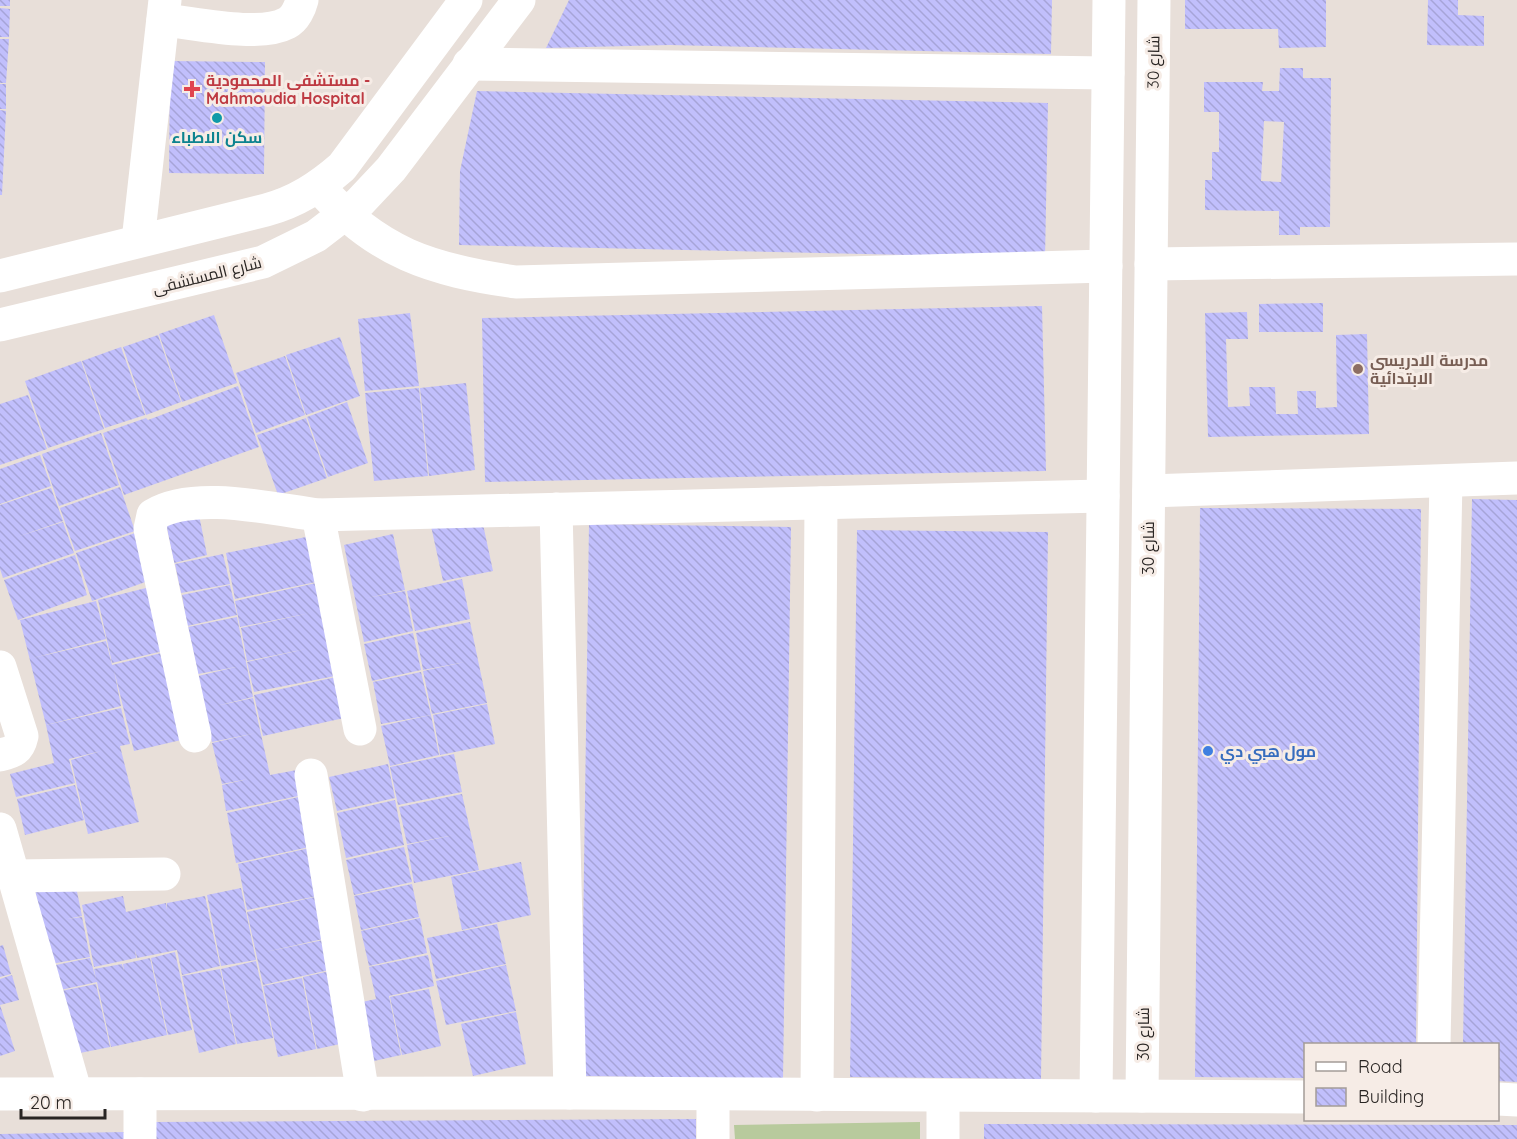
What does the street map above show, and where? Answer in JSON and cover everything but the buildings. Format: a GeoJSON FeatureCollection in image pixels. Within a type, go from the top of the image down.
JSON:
{"type":"FeatureCollection","features":[{"type":"Feature","properties":{"kind":"street"},"geometry":{"type":"LineString","coordinates":[[138,241],[164,10],[272,28],[289,22],[300,8],[302,0]]}},
{"type":"Feature","properties":{"kind":"street"},"geometry":{"type":"LineString","coordinates":[[0,276],[273,208],[294,201],[319,187],[342,167],[466,0]]}},
{"type":"Feature","properties":{"kind":"street","name":"شارع المستشفى"},"geometry":{"type":"LineString","coordinates":[[0,325],[263,262],[316,236],[359,204],[391,169],[519,0]]}},
{"type":"Feature","properties":{"kind":"street"},"geometry":{"type":"LineString","coordinates":[[1096,1096],[1109,0]]}},
{"type":"Feature","properties":{"kind":"street","name":"شارع 30"},"geometry":{"type":"LineString","coordinates":[[1142,1096],[1154,0]]}},
{"type":"Feature","properties":{"kind":"street"},"geometry":{"type":"LineString","coordinates":[[469,64],[1108,73]]}},
{"type":"Feature","properties":{"kind":"street"},"geometry":{"type":"LineString","coordinates":[[319,187],[344,215],[394,250],[434,266],[474,276],[516,282],[1106,266]]}},
{"type":"Feature","properties":{"kind":"street"},"geometry":{"type":"LineString","coordinates":[[1151,264],[1517,259]]}},
{"type":"Feature","properties":{"kind":"street"},"geometry":{"type":"LineString","coordinates":[[195,736],[150,529],[153,515],[166,507],[184,504],[233,504],[318,515],[821,503],[1103,491],[1122,506],[1149,491],[1517,478]]}},
{"type":"Feature","properties":{"kind":"street"},"geometry":{"type":"LineString","coordinates":[[1434,1043],[1446,481]]}},
{"type":"Feature","properties":{"kind":"street"},"geometry":{"type":"LineString","coordinates":[[817,1095],[821,503]]}},
{"type":"Feature","properties":{"kind":"street"},"geometry":{"type":"LineString","coordinates":[[556,509],[570,1093]]}},
{"type":"Feature","properties":{"kind":"street"},"geometry":{"type":"LineString","coordinates":[[318,515],[360,729]]}},
{"type":"Feature","properties":{"kind":"street"},"geometry":{"type":"LineString","coordinates":[[0,667],[22,736],[20,747],[14,752],[0,755]]}},
{"type":"Feature","properties":{"kind":"street"},"geometry":{"type":"LineString","coordinates":[[311,775],[363,1095]]}},
{"type":"Feature","properties":{"kind":"street"},"geometry":{"type":"LineString","coordinates":[[0,829],[76,1094]]}},
{"type":"Feature","properties":{"kind":"street"},"geometry":{"type":"LineString","coordinates":[[14,876],[164,874]]}},
{"type":"Feature","properties":{"kind":"street"},"geometry":{"type":"LineString","coordinates":[[1096,1054],[1103,1072],[1118,1079],[1131,1075],[1143,1055]]}},
{"type":"Feature","properties":{"kind":"street"},"geometry":{"type":"LineString","coordinates":[[0,1094],[570,1093],[1304,1096]]}},
{"type":"Feature","properties":{"kind":"street"},"geometry":{"type":"LineString","coordinates":[[140,1094],[140,1139]]}},
{"type":"Feature","properties":{"kind":"street"},"geometry":{"type":"LineString","coordinates":[[712,1139],[713,1095]]}},
{"type":"Feature","properties":{"kind":"street"},"geometry":{"type":"LineString","coordinates":[[943,1096],[943,1139]]}},
{"type":"Feature","properties":{"kind":"street"},"geometry":{"type":"LineString","coordinates":[[1499,1099],[1517,1100]]}},
{"type":"Feature","properties":{"kind":"green space"},"geometry":{"type":"Polygon","coordinates":[[[920,1122],[920,1139],[735,1139],[734,1125],[920,1122]]]}},
{"type":"Feature","properties":{"kind":"place","name":"مستشفى المحمودية - Mahmoudia Hospital"},"geometry":{"type":"Point","coordinates":[192,89]}},
{"type":"Feature","properties":{"kind":"place","name":"سكن الاطباء"},"geometry":{"type":"Point","coordinates":[217,118]}},
{"type":"Feature","properties":{"kind":"place","name":"مدرسة الادريسي الابتدائية"},"geometry":{"type":"Point","coordinates":[1358,369]}},
{"type":"Feature","properties":{"kind":"place","name":"مول هبي دي"},"geometry":{"type":"Point","coordinates":[1208,751]}}]}
